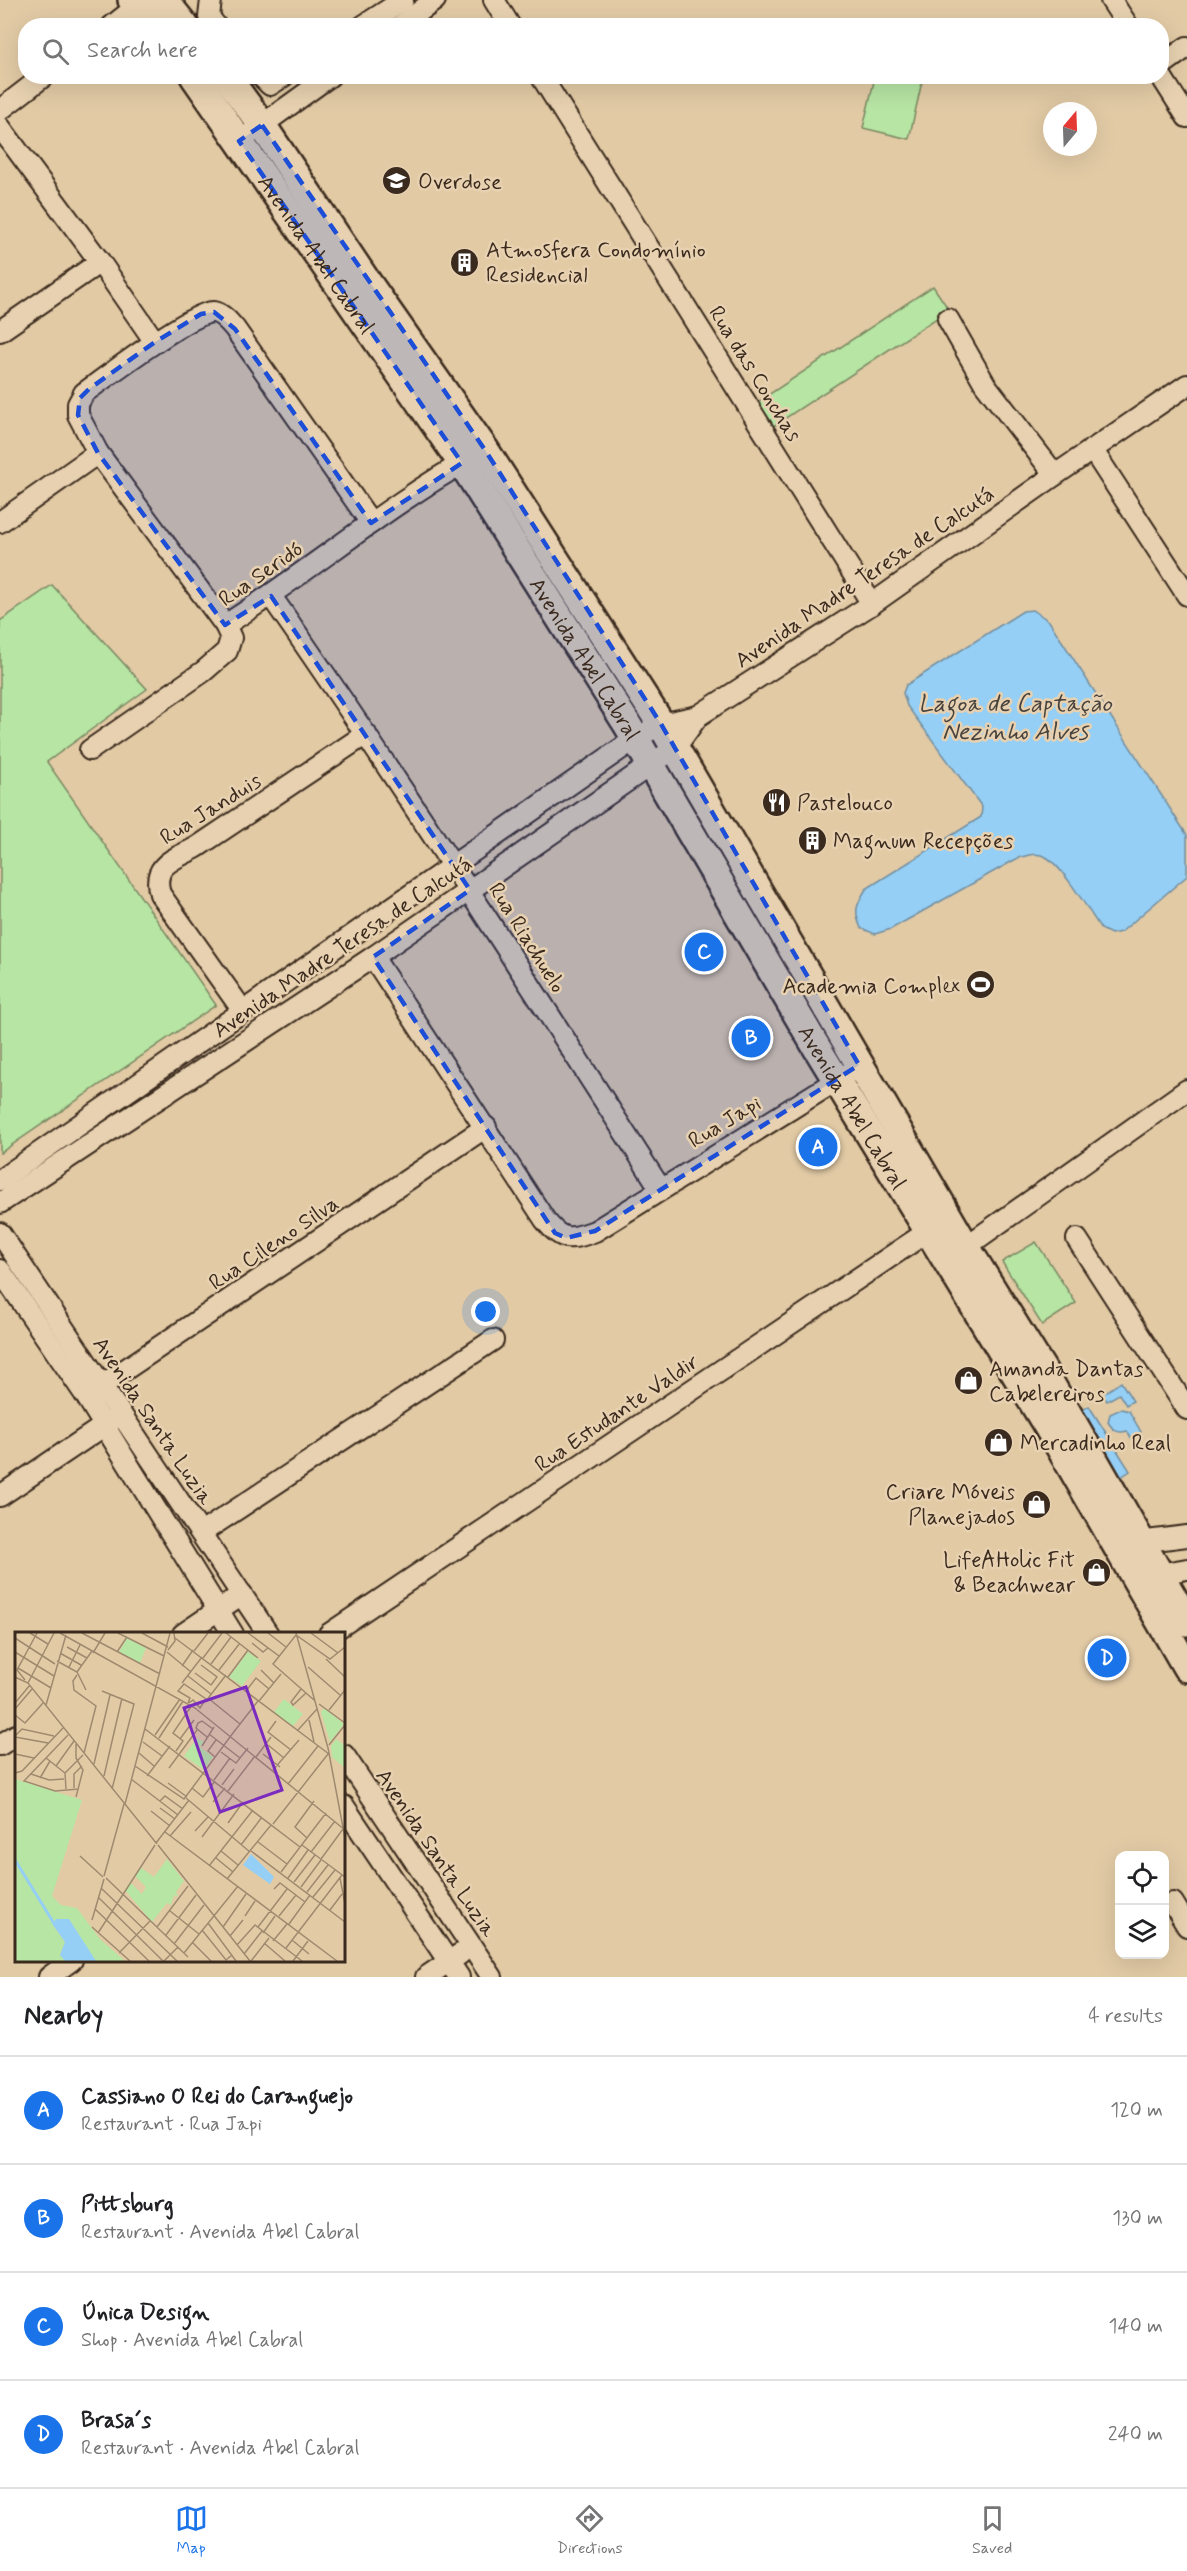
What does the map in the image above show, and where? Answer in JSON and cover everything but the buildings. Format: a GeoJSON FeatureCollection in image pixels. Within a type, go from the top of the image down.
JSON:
{"type":"FeatureCollection","features":[{"type":"Feature","properties":{"kind":"main road"},"geometry":{"type":"LineString","coordinates":[[164,0],[179,18]]}},
{"type":"Feature","properties":{"kind":"main road","name":"Avenida Abel Cabral"},"geometry":{"type":"LineString","coordinates":[[200,84],[239,141],[474,457],[661,724],[849,1072],[930,1230],[956,1253],[1042,1369],[1159,1574],[1184,1608]]}},
{"type":"Feature","properties":{"kind":"main road","name":"Avenida Abel Cabral"},"geometry":{"type":"LineString","coordinates":[[232,84],[365,279],[474,457],[650,765],[849,1072],[898,1128],[956,1253],[1054,1437],[1187,1668]]}},
{"type":"Feature","properties":{"kind":"street"},"geometry":{"type":"LineString","coordinates":[[210,18],[211,0]]}},
{"type":"Feature","properties":{"kind":"street"},"geometry":{"type":"LineString","coordinates":[[375,18],[403,0]]}},
{"type":"Feature","properties":{"kind":"street"},"geometry":{"type":"LineString","coordinates":[[411,18],[435,0]]}},
{"type":"Feature","properties":{"kind":"street"},"geometry":{"type":"LineString","coordinates":[[494,0],[505,18]]}},
{"type":"Feature","properties":{"kind":"street"},"geometry":{"type":"LineString","coordinates":[[1112,0],[1123,18]]}},
{"type":"Feature","properties":{"kind":"street"},"geometry":{"type":"LineString","coordinates":[[125,18],[142,8]]}},
{"type":"Feature","properties":{"kind":"street"},"geometry":{"type":"LineString","coordinates":[[1169,59],[1187,47]]}},
{"type":"Feature","properties":{"kind":"street"},"geometry":{"type":"LineString","coordinates":[[0,110],[34,84]]}},
{"type":"Feature","properties":{"kind":"street"},"geometry":{"type":"LineString","coordinates":[[239,141],[319,84]]}},
{"type":"Feature","properties":{"kind":"street","name":"Rua das Conchas"},"geometry":{"type":"LineString","coordinates":[[546,84],[872,604]]}},
{"type":"Feature","properties":{"kind":"street"},"geometry":{"type":"LineString","coordinates":[[1166,84],[1187,117]]}},
{"type":"Feature","properties":{"kind":"street"},"geometry":{"type":"LineString","coordinates":[[0,127],[100,262],[155,342]]}},
{"type":"Feature","properties":{"kind":"street"},"geometry":{"type":"LineString","coordinates":[[0,331],[100,262]]}},
{"type":"Feature","properties":{"kind":"street"},"geometry":{"type":"LineString","coordinates":[[225,625],[98,453],[78,415],[80,398],[155,342],[201,314],[214,312],[225,318],[371,523]]}},
{"type":"Feature","properties":{"kind":"street"},"geometry":{"type":"LineString","coordinates":[[948,319],[985,384],[1055,475]]}},
{"type":"Feature","properties":{"kind":"street","name":"Avenida Madre Teresa de Calcutá"},"geometry":{"type":"LineString","coordinates":[[1094,453],[1187,385]]}},
{"type":"Feature","properties":{"kind":"street","name":"Avenida Madre Teresa de Calcutá"},"geometry":{"type":"LineString","coordinates":[[0,1180],[635,739],[661,724],[698,716],[872,604],[1055,475],[1187,397]]}},
{"type":"Feature","properties":{"kind":"street"},"geometry":{"type":"LineString","coordinates":[[0,522],[98,453]]}},
{"type":"Feature","properties":{"kind":"street"},"geometry":{"type":"LineString","coordinates":[[1094,453],[1187,595]]}},
{"type":"Feature","properties":{"kind":"street","name":"Rua Seridó"},"geometry":{"type":"LineString","coordinates":[[90,750],[219,659],[227,651],[231,638],[225,625],[271,596],[371,523],[474,457]]}},
{"type":"Feature","properties":{"kind":"street","name":"Rua Riachuelo"},"geometry":{"type":"LineString","coordinates":[[271,596],[470,890],[660,1188]]}},
{"type":"Feature","properties":{"kind":"street","name":"Avenida Madre Teresa de Calcutá"},"geometry":{"type":"LineString","coordinates":[[0,1203],[373,957],[675,748],[698,716]]}},
{"type":"Feature","properties":{"kind":"street","name":"Rua Janduis"},"geometry":{"type":"LineString","coordinates":[[243,1011],[160,894],[156,882],[157,875],[168,863],[197,847],[366,734]]}},
{"type":"Feature","properties":{"kind":"street"},"geometry":{"type":"LineString","coordinates":[[373,957],[486,1127]]}},
{"type":"Feature","properties":{"kind":"street","name":"Rua Japi"},"geometry":{"type":"LineString","coordinates":[[486,1127],[555,1233],[566,1238],[580,1236],[614,1219],[660,1188],[849,1072]]}},
{"type":"Feature","properties":{"kind":"street"},"geometry":{"type":"LineString","coordinates":[[956,1253],[1187,1090]]}},
{"type":"Feature","properties":{"kind":"street","name":"Rua Cileno Silva"},"geometry":{"type":"LineString","coordinates":[[86,1396],[486,1127]]}},
{"type":"Feature","properties":{"kind":"street","name":"Rua Estudante Valdir"},"geometry":{"type":"LineString","coordinates":[[331,1632],[930,1230]]}},
{"type":"Feature","properties":{"kind":"street","name":"Avenida Santa Luzia"},"geometry":{"type":"LineString","coordinates":[[0,1233],[267,1632]]}},
{"type":"Feature","properties":{"kind":"street"},"geometry":{"type":"LineString","coordinates":[[1077,1239],[1187,1409]]}},
{"type":"Feature","properties":{"kind":"street","name":"Avenida Santa Luzia"},"geometry":{"type":"LineString","coordinates":[[0,1270],[86,1396],[232,1632]]}},
{"type":"Feature","properties":{"kind":"street"},"geometry":{"type":"LineString","coordinates":[[201,1533],[493,1340]]}},
{"type":"Feature","properties":{"kind":"street"},"geometry":{"type":"LineString","coordinates":[[0,1496],[122,1414]]}},
{"type":"Feature","properties":{"kind":"street"},"geometry":{"type":"LineString","coordinates":[[1140,1542],[1187,1536]]}},
{"type":"Feature","properties":{"kind":"street"},"geometry":{"type":"LineString","coordinates":[[191,1566],[214,1552]]}},
{"type":"Feature","properties":{"kind":"street"},"geometry":{"type":"LineString","coordinates":[[1159,1574],[1187,1569]]}},
{"type":"Feature","properties":{"kind":"street"},"geometry":{"type":"LineString","coordinates":[[186,1632],[219,1612],[242,1594]]}},
{"type":"Feature","properties":{"kind":"street"},"geometry":{"type":"LineString","coordinates":[[0,1745],[15,1736]]}},
{"type":"Feature","properties":{"kind":"street","name":"Avenida Santa Luzia"},"geometry":{"type":"LineString","coordinates":[[347,1767],[492,1977]]}},
{"type":"Feature","properties":{"kind":"street"},"geometry":{"type":"LineString","coordinates":[[345,1807],[454,1969]]}},
{"type":"Feature","properties":{"kind":"street"},"geometry":{"type":"LineString","coordinates":[[1173,1903],[1187,1926]]}},
{"type":"Feature","properties":{"kind":"street"},"geometry":{"type":"LineString","coordinates":[[426,1977],[454,1969],[472,1946]]}},
{"type":"Feature","properties":{"kind":"street"},"geometry":{"type":"LineString","coordinates":[[50,1977],[69,1962]]}},
{"type":"Feature","properties":{"kind":"highlighted area"},"geometry":{"type":"Polygon","coordinates":[[[262,125],[485,450],[661,724],[859,1065],[595,1231],[566,1238],[555,1233],[373,957],[470,890],[271,596],[225,625],[98,453],[78,415],[80,398],[89,389],[155,342],[201,314],[214,312],[235,329],[371,523],[462,463],[239,141],[262,125]]]}},
{"type":"Feature","properties":{"kind":"green space"},"geometry":{"type":"Polygon","coordinates":[[[873,84],[921,84],[909,139],[863,128],[873,84]]]}},
{"type":"Feature","properties":{"kind":"green space"},"geometry":{"type":"Polygon","coordinates":[[[933,286],[949,310],[772,427],[756,403],[933,286]]]}},
{"type":"Feature","properties":{"kind":"green space"},"geometry":{"type":"Polygon","coordinates":[[[52,585],[147,689],[47,762],[216,1005],[0,1153],[0,621],[52,585]]]}},
{"type":"Feature","properties":{"kind":"green space"},"geometry":{"type":"Polygon","coordinates":[[[1036,1242],[1076,1303],[1042,1325],[1002,1262],[1036,1242]]]}},
{"type":"Feature","properties":{"kind":"water","name":"Lagoa de Captação Nezinho Alves"},"geometry":{"type":"Polygon","coordinates":[[[1033,610],[1049,621],[1187,835],[1187,876],[1121,932],[1111,934],[1101,929],[1053,862],[1043,855],[1029,855],[1018,858],[891,929],[875,934],[861,928],[857,908],[866,889],[981,817],[982,807],[907,706],[903,693],[906,685],[1023,611],[1033,610]]]}},
{"type":"Feature","properties":{"kind":"water"},"geometry":{"type":"Polygon","coordinates":[[[1121,1382],[1133,1401],[1126,1405],[1119,1394],[1107,1401],[1103,1394],[1121,1382]]]}},
{"type":"Feature","properties":{"kind":"water"},"geometry":{"type":"Polygon","coordinates":[[[1089,1406],[1130,1471],[1121,1477],[1080,1412],[1089,1406]]]}},
{"type":"Feature","properties":{"kind":"water"},"geometry":{"type":"Polygon","coordinates":[[[1121,1409],[1129,1411],[1141,1432],[1131,1438],[1127,1431],[1116,1431],[1108,1422],[1110,1414],[1121,1409]]]}},
{"type":"Feature","properties":{"kind":"place","name":"Overdose"},"geometry":{"type":"Point","coordinates":[397,181]}},
{"type":"Feature","properties":{"kind":"place","name":"Atmosfera Condomínio Residencial"},"geometry":{"type":"Point","coordinates":[465,262]}},
{"type":"Feature","properties":{"kind":"place","name":"Pastelouco"},"geometry":{"type":"Point","coordinates":[776,802]}},
{"type":"Feature","properties":{"kind":"place","name":"Magnum Recepções"},"geometry":{"type":"Point","coordinates":[812,840]}},
{"type":"Feature","properties":{"kind":"place","name":"Única Design"},"geometry":{"type":"Point","coordinates":[704,952]}},
{"type":"Feature","properties":{"kind":"place","name":"Academia Complex"},"geometry":{"type":"Point","coordinates":[981,985]}},
{"type":"Feature","properties":{"kind":"place","name":"Pittsburg"},"geometry":{"type":"Point","coordinates":[751,1038]}},
{"type":"Feature","properties":{"kind":"place","name":"Cassiano O Rei do Caranguejo"},"geometry":{"type":"Point","coordinates":[818,1147]}},
{"type":"Feature","properties":{"kind":"place","name":"Amanda Dantas Cabelereiros"},"geometry":{"type":"Point","coordinates":[968,1381]}},
{"type":"Feature","properties":{"kind":"place","name":"Mercadinho Real"},"geometry":{"type":"Point","coordinates":[999,1442]}},
{"type":"Feature","properties":{"kind":"place","name":"Criare Móveis Planejados"},"geometry":{"type":"Point","coordinates":[1036,1504]}},
{"type":"Feature","properties":{"kind":"place","name":"LifeAHolic Fit & Beachwear"},"geometry":{"type":"Point","coordinates":[1096,1572]}},
{"type":"Feature","properties":{"kind":"place","name":"Brasa´s"},"geometry":{"type":"Point","coordinates":[1107,1658]}}]}
